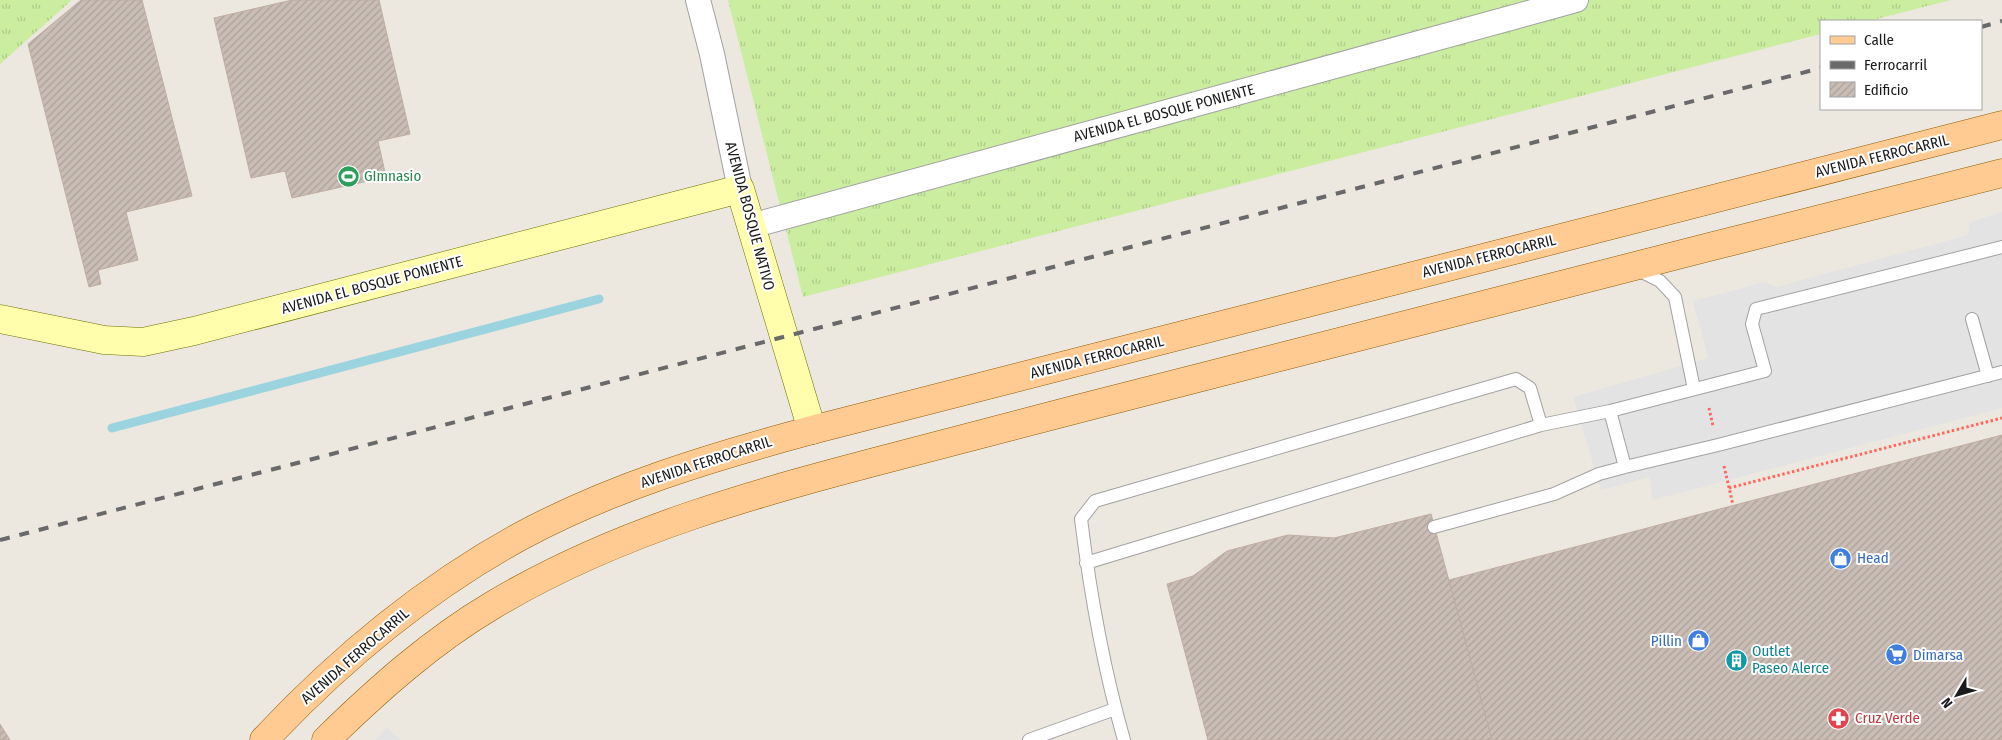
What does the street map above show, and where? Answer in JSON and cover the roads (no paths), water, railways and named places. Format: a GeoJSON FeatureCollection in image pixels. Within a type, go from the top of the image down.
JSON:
{"type":"FeatureCollection","features":[{"type":"Feature","properties":{"kind":"main road","name":"AVENIDA FERROCARRIL"},"geometry":{"type":"LineString","coordinates":[[264,740],[283,719],[352,655],[419,600],[521,536],[577,509],[693,464],[812,430],[2002,125]]}},
{"type":"Feature","properties":{"kind":"main road"},"geometry":{"type":"LineString","coordinates":[[326,740],[399,673],[446,637],[493,605],[573,562],[666,523],[727,503],[857,466],[1632,266],[2002,173]]}},
{"type":"Feature","properties":{"kind":"street","name":"AVENIDA BOSQUE NATIVO"},"geometry":{"type":"LineString","coordinates":[[698,0],[714,63],[740,189],[812,430]]}},
{"type":"Feature","properties":{"kind":"street","name":"AVENIDA EL BOSQUE PONIENTE"},"geometry":{"type":"LineString","coordinates":[[750,226],[1576,0]]}},
{"type":"Feature","properties":{"kind":"street","name":"AVENIDA EL BOSQUE PONIENTE"},"geometry":{"type":"LineString","coordinates":[[0,319],[104,340],[143,342],[203,329],[740,189]]}},
{"type":"Feature","properties":{"kind":"lane"},"geometry":{"type":"LineString","coordinates":[[1086,563],[1541,425],[1610,411],[1765,371],[1752,324],[1756,309],[2002,247]]}},
{"type":"Feature","properties":{"kind":"lane"},"geometry":{"type":"LineString","coordinates":[[1632,266],[1660,281],[1675,297],[1694,389]]}},
{"type":"Feature","properties":{"kind":"lane"},"geometry":{"type":"LineString","coordinates":[[1972,319],[1988,376]]}},
{"type":"Feature","properties":{"kind":"lane"},"geometry":{"type":"LineString","coordinates":[[1434,527],[1554,494],[1599,474],[2002,372]]}},
{"type":"Feature","properties":{"kind":"lane"},"geometry":{"type":"LineString","coordinates":[[1124,740],[1086,563],[1081,519],[1095,501],[1117,493],[1516,379],[1530,388],[1541,425]]}},
{"type":"Feature","properties":{"kind":"lane"},"geometry":{"type":"LineString","coordinates":[[1610,411],[1625,467]]}},
{"type":"Feature","properties":{"kind":"lane"},"geometry":{"type":"LineString","coordinates":[[1029,740],[1116,709]]}},
{"type":"Feature","properties":{"kind":"waterway"},"geometry":{"type":"LineString","coordinates":[[112,428],[599,299]]}},
{"type":"Feature","properties":{"kind":"railway"},"geometry":{"type":"LineString","coordinates":[[1982,27],[2002,21]]}},
{"type":"Feature","properties":{"kind":"railway"},"geometry":{"type":"LineString","coordinates":[[0,540],[1820,68]]}},
{"type":"Feature","properties":{"kind":"place","name":"GImnasio"},"geometry":{"type":"Point","coordinates":[348,176]}},
{"type":"Feature","properties":{"kind":"place","name":"Head"},"geometry":{"type":"Point","coordinates":[1841,558]}},
{"type":"Feature","properties":{"kind":"place","name":"Pillin"},"geometry":{"type":"Point","coordinates":[1698,641]}},
{"type":"Feature","properties":{"kind":"place","name":"Dimarsa"},"geometry":{"type":"Point","coordinates":[1897,655]}},
{"type":"Feature","properties":{"kind":"place","name":"Outlet Paseo Alerce"},"geometry":{"type":"Point","coordinates":[1736,660]}},
{"type":"Feature","properties":{"kind":"place","name":"Cruz Verde"},"geometry":{"type":"Point","coordinates":[1839,718]}}]}
